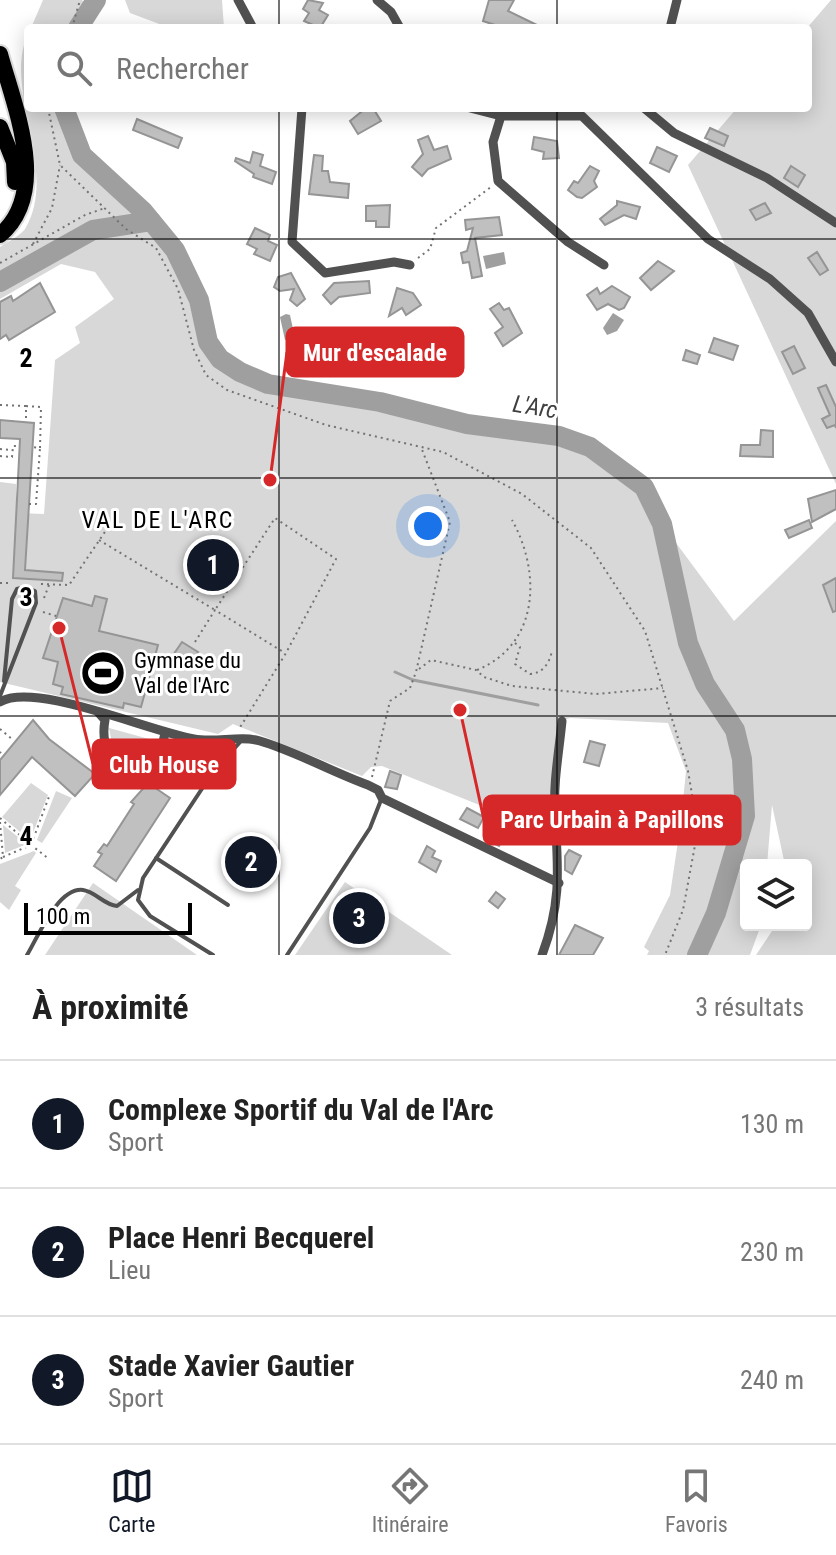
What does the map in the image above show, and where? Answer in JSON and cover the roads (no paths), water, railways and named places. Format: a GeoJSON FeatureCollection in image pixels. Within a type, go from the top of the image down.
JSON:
{"type":"FeatureCollection","features":[{"type":"Feature","properties":{"kind":"highway"},"geometry":{"type":"LineString","coordinates":[[0,54],[24,150],[26,177],[15,214],[0,235]]}},
{"type":"Feature","properties":{"kind":"highway"},"geometry":{"type":"LineString","coordinates":[[0,127],[7,136],[16,175],[14,197],[0,220]]}},
{"type":"Feature","properties":{"kind":"street"},"geometry":{"type":"LineString","coordinates":[[238,0],[251,24]]}},
{"type":"Feature","properties":{"kind":"street"},"geometry":{"type":"LineString","coordinates":[[377,0],[391,12],[398,24]]}},
{"type":"Feature","properties":{"kind":"street"},"geometry":{"type":"LineString","coordinates":[[671,24],[677,0]]}},
{"type":"Feature","properties":{"kind":"street"},"geometry":{"type":"LineString","coordinates":[[302,112],[292,242],[325,273],[394,262],[410,265]]}},
{"type":"Feature","properties":{"kind":"street"},"geometry":{"type":"LineString","coordinates":[[604,265],[568,242],[498,181],[493,142],[505,112],[582,116],[708,239],[770,279],[808,313],[836,362]]}},
{"type":"Feature","properties":{"kind":"street"},"geometry":{"type":"LineString","coordinates":[[649,112],[674,133],[767,178],[836,223]]}},
{"type":"Feature","properties":{"kind":"street"},"geometry":{"type":"LineString","coordinates":[[0,702],[19,694],[199,740],[258,740],[368,785],[378,790],[382,798],[559,883]]}},
{"type":"Feature","properties":{"kind":"street"},"geometry":{"type":"LineString","coordinates":[[98,712],[105,720],[103,730],[107,753],[116,762],[131,768],[149,764],[159,751],[165,733]]}},
{"type":"Feature","properties":{"kind":"street"},"geometry":{"type":"LineString","coordinates":[[542,955],[553,926],[559,883],[555,792],[562,721]]}},
{"type":"Feature","properties":{"kind":"lane"},"geometry":{"type":"LineString","coordinates":[[0,696],[36,603],[35,591],[25,587],[17,589],[12,599],[4,681]]}},
{"type":"Feature","properties":{"kind":"lane"},"geometry":{"type":"LineString","coordinates":[[27,955],[59,903],[73,891],[86,890],[109,905],[117,906],[138,890],[213,772],[244,739]]}},
{"type":"Feature","properties":{"kind":"lane"},"geometry":{"type":"LineString","coordinates":[[199,740],[210,754],[213,772]]}},
{"type":"Feature","properties":{"kind":"lane"},"geometry":{"type":"LineString","coordinates":[[135,780],[152,775],[191,780]]}},
{"type":"Feature","properties":{"kind":"lane"},"geometry":{"type":"LineString","coordinates":[[287,955],[370,828],[382,798]]}},
{"type":"Feature","properties":{"kind":"lane"},"geometry":{"type":"LineString","coordinates":[[156,858],[228,905]]}},
{"type":"Feature","properties":{"kind":"lane"},"geometry":{"type":"LineString","coordinates":[[138,890],[141,909],[212,955]]}},
{"type":"Feature","properties":{"kind":"waterway","name":"L'Arc"},"geometry":{"type":"LineString","coordinates":[[81,24],[96,0]]}},
{"type":"Feature","properties":{"kind":"waterway","name":"L'Arc"},"geometry":{"type":"LineString","coordinates":[[66,112],[82,155],[143,211],[175,250],[199,300],[208,342],[220,359],[240,372],[268,384],[380,402],[467,424],[559,436],[590,447],[644,487],[662,524],[688,643],[705,684],[735,730],[742,759],[745,816],[716,913],[697,955]]}},
{"type":"Feature","properties":{"kind":"waterway"},"geometry":{"type":"LineString","coordinates":[[0,282],[93,230],[151,221]]}},
{"type":"Feature","properties":{"kind":"waterway"},"geometry":{"type":"LineString","coordinates":[[395,672],[413,680],[538,705]]}},
{"type":"Feature","properties":{"kind":"place","name":"Mur d'escalade"},"geometry":{"type":"Point","coordinates":[270,480]}},
{"type":"Feature","properties":{"kind":"place","name":"Complexe Sportif du Val de l'Arc"},"geometry":{"type":"Point","coordinates":[213,565]}},
{"type":"Feature","properties":{"kind":"place","name":"Club House"},"geometry":{"type":"Point","coordinates":[59,628]}},
{"type":"Feature","properties":{"kind":"place","name":"Gymnase du Val de l'Arc"},"geometry":{"type":"Point","coordinates":[103,673]}},
{"type":"Feature","properties":{"kind":"place","name":"Parc Urbain à Papillons"},"geometry":{"type":"Point","coordinates":[460,710]}},
{"type":"Feature","properties":{"kind":"place","name":"Place Henri Becquerel"},"geometry":{"type":"Point","coordinates":[251,862]}},
{"type":"Feature","properties":{"kind":"place","name":"Stade Xavier Gautier"},"geometry":{"type":"Point","coordinates":[359,918]}},
{"type":"Feature","properties":{"kind":"district","name":"VAL DE L'ARC"},"geometry":{"type":"Point","coordinates":[158,520]}}]}
